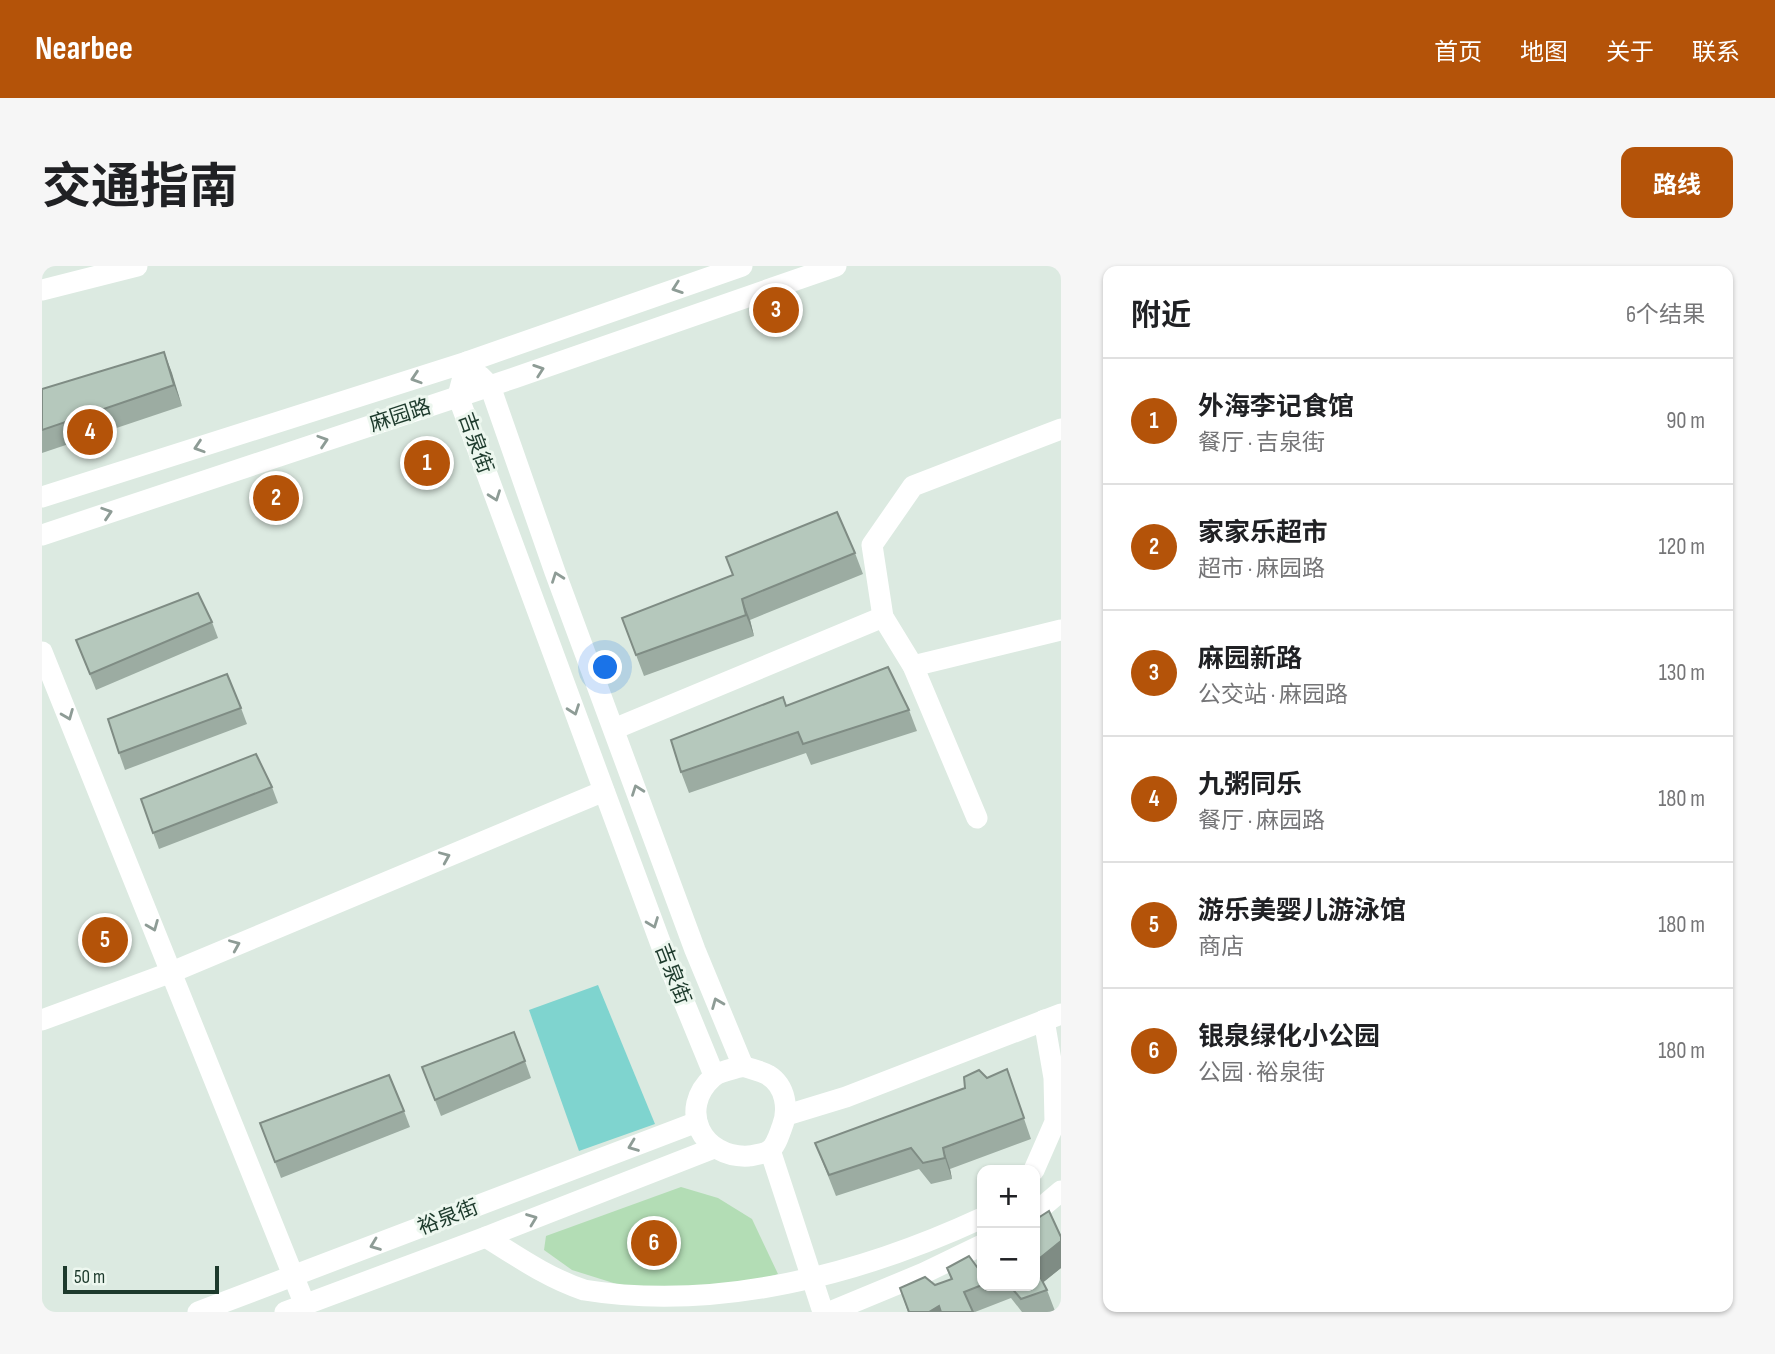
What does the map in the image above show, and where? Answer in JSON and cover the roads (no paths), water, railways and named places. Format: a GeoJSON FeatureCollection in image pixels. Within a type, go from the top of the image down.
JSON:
{"type":"FeatureCollection","features":[{"type":"Feature","properties":{"kind":"street"},"geometry":{"type":"LineString","coordinates":[[43,286],[137,266]]}},
{"type":"Feature","properties":{"kind":"street","name":"麻园路"},"geometry":{"type":"LineString","coordinates":[[42,497],[467,362],[742,266]]}},
{"type":"Feature","properties":{"kind":"street","name":"麻园路"},"geometry":{"type":"LineString","coordinates":[[42,535],[490,386],[836,266]]}},
{"type":"Feature","properties":{"kind":"street","name":"吉泉街"},"geometry":{"type":"LineString","coordinates":[[467,362],[490,386],[555,572],[695,950],[743,1066]]}},
{"type":"Feature","properties":{"kind":"street","name":"吉泉街"},"geometry":{"type":"LineString","coordinates":[[467,362],[458,396],[604,791],[714,1075]]}},
{"type":"Feature","properties":{"kind":"street"},"geometry":{"type":"LineString","coordinates":[[976,818],[914,667],[883,617],[872,545],[914,486],[1061,429]]}},
{"type":"Feature","properties":{"kind":"street"},"geometry":{"type":"LineString","coordinates":[[614,729],[883,617]]}},
{"type":"Feature","properties":{"kind":"street"},"geometry":{"type":"LineString","coordinates":[[914,667],[1061,630]]}},
{"type":"Feature","properties":{"kind":"street"},"geometry":{"type":"LineString","coordinates":[[42,652],[292,1277],[295,1308]]}},
{"type":"Feature","properties":{"kind":"street"},"geometry":{"type":"LineString","coordinates":[[42,1020],[172,972],[604,791]]}},
{"type":"Feature","properties":{"kind":"street"},"geometry":{"type":"LineString","coordinates":[[787,1115],[846,1097],[1052,1017],[1055,1122],[1036,1165]]}},
{"type":"Feature","properties":{"kind":"street"},"geometry":{"type":"LineString","coordinates":[[743,1066],[769,1076],[783,1094],[787,1115],[770,1150],[755,1155],[733,1157],[714,1148],[702,1135],[697,1122],[698,1097],[714,1075],[743,1066]]}},
{"type":"Feature","properties":{"kind":"street","name":"裕泉街"},"geometry":{"type":"LineString","coordinates":[[198,1312],[697,1122]]}},
{"type":"Feature","properties":{"kind":"street","name":"裕泉街"},"geometry":{"type":"LineString","coordinates":[[295,1308],[714,1148]]}},
{"type":"Feature","properties":{"kind":"street"},"geometry":{"type":"LineString","coordinates":[[770,1150],[823,1312]]}},
{"type":"Feature","properties":{"kind":"street"},"geometry":{"type":"LineString","coordinates":[[1040,1209],[1061,1191]]}},
{"type":"Feature","properties":{"kind":"street"},"geometry":{"type":"LineString","coordinates":[[486,1237],[536,1269],[585,1290],[668,1307],[741,1303],[814,1285],[918,1248],[977,1220]]}},
{"type":"Feature","properties":{"kind":"street"},"geometry":{"type":"LineString","coordinates":[[830,1312],[915,1278],[977,1247]]}},
{"type":"Feature","properties":{"kind":"water"},"geometry":{"type":"Polygon","coordinates":[[[598,985],[655,1124],[579,1151],[529,1010],[598,985]]]}},
{"type":"Feature","properties":{"kind":"place","name":"麻园新路"},"geometry":{"type":"Point","coordinates":[776,310]}},
{"type":"Feature","properties":{"kind":"place","name":"九粥同乐"},"geometry":{"type":"Point","coordinates":[90,432]}},
{"type":"Feature","properties":{"kind":"place","name":"外海李记食馆"},"geometry":{"type":"Point","coordinates":[427,463]}},
{"type":"Feature","properties":{"kind":"place","name":"家家乐超市"},"geometry":{"type":"Point","coordinates":[276,498]}},
{"type":"Feature","properties":{"kind":"place","name":"游乐美婴儿游泳馆"},"geometry":{"type":"Point","coordinates":[105,940]}},
{"type":"Feature","properties":{"kind":"place","name":"银泉绿化小公园"},"geometry":{"type":"Point","coordinates":[654,1243]}}]}
